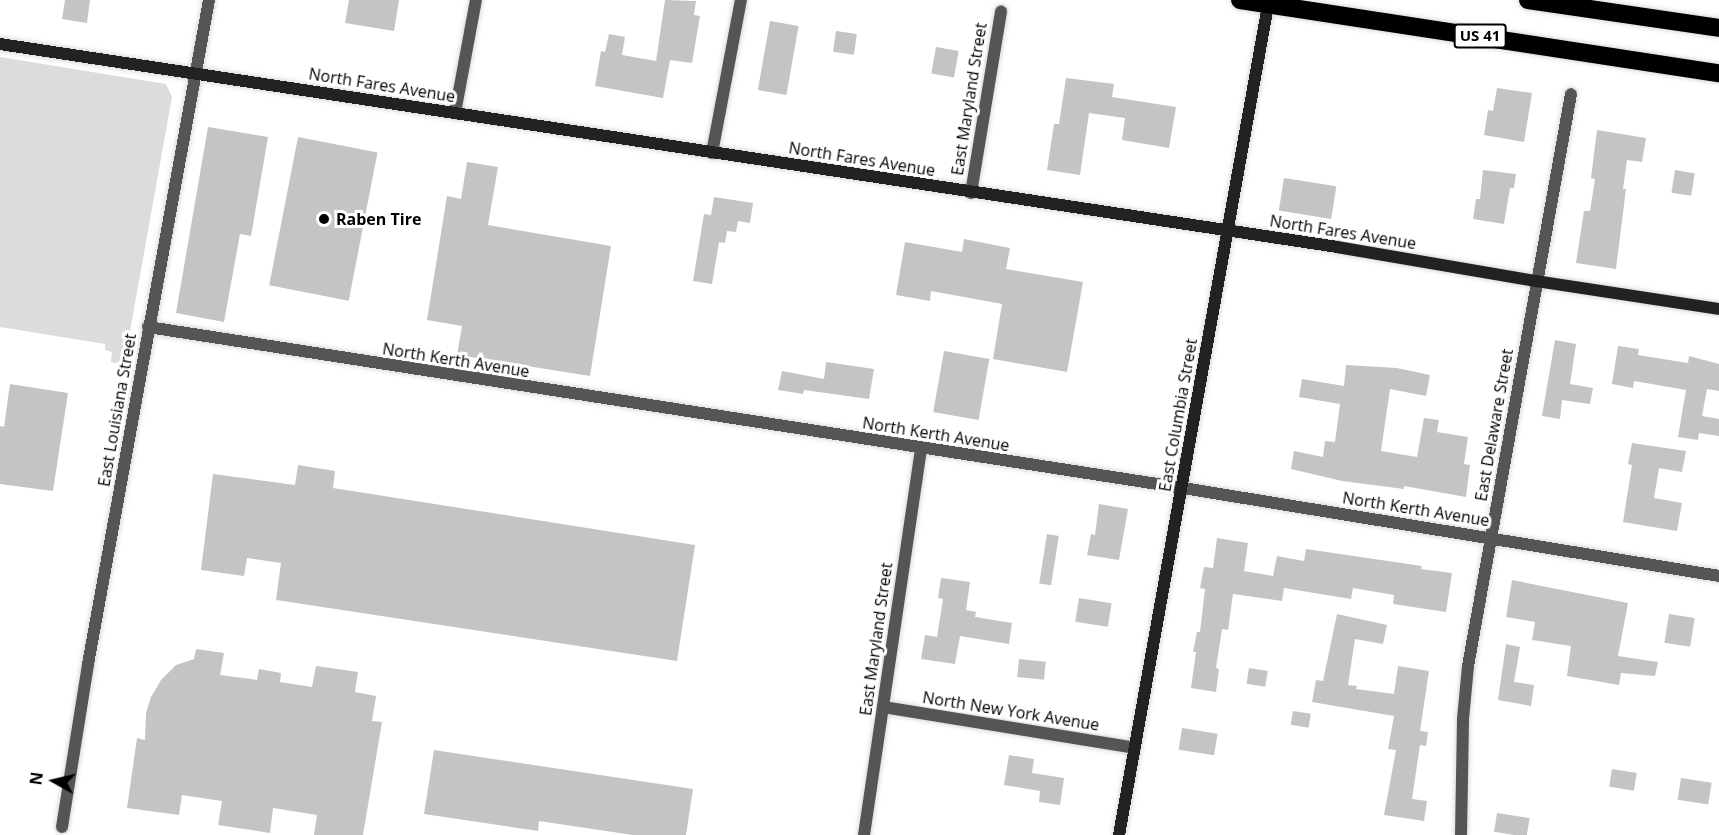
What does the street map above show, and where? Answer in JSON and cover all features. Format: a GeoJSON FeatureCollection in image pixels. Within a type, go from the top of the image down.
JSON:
{"type":"FeatureCollection","features":[{"type":"Feature","properties":{"kind":"highway","name":"US 41"},"geometry":{"type":"LineString","coordinates":[[1240,0],[1268,2],[1719,72]]}},
{"type":"Feature","properties":{"kind":"highway"},"geometry":{"type":"LineString","coordinates":[[1528,0],[1719,28]]}},
{"type":"Feature","properties":{"kind":"street","name":"East Louisiana Street"},"geometry":{"type":"LineString","coordinates":[[62,827],[86,675],[209,0]]}},
{"type":"Feature","properties":{"kind":"street"},"geometry":{"type":"LineString","coordinates":[[455,114],[476,0]]}},
{"type":"Feature","properties":{"kind":"street"},"geometry":{"type":"LineString","coordinates":[[712,153],[741,0]]}},
{"type":"Feature","properties":{"kind":"street","name":"East Columbia Street"},"geometry":{"type":"LineString","coordinates":[[1119,835],[1183,488],[1226,230],[1268,2]]}},
{"type":"Feature","properties":{"kind":"street","name":"East Maryland Street"},"geometry":{"type":"LineString","coordinates":[[971,193],[1000,11]]}},
{"type":"Feature","properties":{"kind":"street","name":"North Fares Avenue"},"geometry":{"type":"LineString","coordinates":[[0,44],[1226,230],[1719,309]]}},
{"type":"Feature","properties":{"kind":"street","name":"East Delaware Street"},"geometry":{"type":"LineString","coordinates":[[1461,835],[1463,707],[1536,281],[1571,94]]}},
{"type":"Feature","properties":{"kind":"street","name":"North Kerth Avenue"},"geometry":{"type":"LineString","coordinates":[[148,327],[1183,488],[1719,576]]}},
{"type":"Feature","properties":{"kind":"street","name":"East Maryland Street"},"geometry":{"type":"LineString","coordinates":[[864,835],[921,448]]}},
{"type":"Feature","properties":{"kind":"street","name":"North New York Avenue"},"geometry":{"type":"LineString","coordinates":[[883,707],[1135,748]]}},
{"type":"Feature","properties":{"kind":"shaded area"},"geometry":{"type":"Polygon","coordinates":[[[0,57],[166,84],[172,97],[125,359],[120,364],[111,362],[112,352],[105,350],[105,344],[0,327],[0,57]]]}},
{"type":"Feature","properties":{"kind":"building"},"geometry":{"type":"Polygon","coordinates":[[[65,0],[90,0],[87,23],[62,19],[65,0]]]}},
{"type":"Feature","properties":{"kind":"building"},"geometry":{"type":"Polygon","coordinates":[[[349,0],[399,0],[394,31],[345,23],[349,0]]]}},
{"type":"Feature","properties":{"kind":"building"},"geometry":{"type":"Polygon","coordinates":[[[665,0],[696,1],[694,15],[700,16],[692,63],[670,60],[663,98],[595,86],[601,51],[605,52],[609,34],[625,37],[622,55],[656,61],[665,0]]]}},
{"type":"Feature","properties":{"kind":"building"},"geometry":{"type":"Polygon","coordinates":[[[770,21],[799,26],[786,95],[758,90],[770,21]]]}},
{"type":"Feature","properties":{"kind":"building"},"geometry":{"type":"Polygon","coordinates":[[[836,31],[857,34],[854,55],[833,52],[836,31]]]}},
{"type":"Feature","properties":{"kind":"building"},"geometry":{"type":"Polygon","coordinates":[[[936,47],[959,51],[954,78],[931,74],[936,47]]]}},
{"type":"Feature","properties":{"kind":"building"},"geometry":{"type":"Polygon","coordinates":[[[1066,78],[1114,84],[1112,97],[1176,107],[1169,148],[1122,140],[1125,118],[1089,113],[1080,175],[1047,170],[1054,124],[1059,124],[1066,78]]]}},
{"type":"Feature","properties":{"kind":"building"},"geometry":{"type":"Polygon","coordinates":[[[1497,88],[1532,93],[1524,142],[1484,135],[1488,110],[1493,111],[1497,88]]]}},
{"type":"Feature","properties":{"kind":"building"},"geometry":{"type":"Polygon","coordinates":[[[208,127],[268,137],[251,236],[240,234],[224,322],[176,313],[208,127]]]}},
{"type":"Feature","properties":{"kind":"building"},"geometry":{"type":"Polygon","coordinates":[[[1597,130],[1646,138],[1642,162],[1627,160],[1623,189],[1626,189],[1616,269],[1576,263],[1584,211],[1590,211],[1595,179],[1591,178],[1597,130]]]}},
{"type":"Feature","properties":{"kind":"building","name":"Raben Tire"},"geometry":{"type":"Polygon","coordinates":[[[298,137],[378,152],[349,301],[269,285],[298,137]]]}},
{"type":"Feature","properties":{"kind":"building"},"geometry":{"type":"Polygon","coordinates":[[[467,162],[498,167],[488,225],[611,246],[590,376],[457,355],[462,326],[427,320],[447,196],[461,199],[467,162]]]}},
{"type":"Feature","properties":{"kind":"building"},"geometry":{"type":"Polygon","coordinates":[[[1483,170],[1516,174],[1514,188],[1510,188],[1504,224],[1473,219],[1476,199],[1480,199],[1483,170]]]}},
{"type":"Feature","properties":{"kind":"building"},"geometry":{"type":"Polygon","coordinates":[[[1675,170],[1695,173],[1691,196],[1671,193],[1675,170]]]}},
{"type":"Feature","properties":{"kind":"building"},"geometry":{"type":"Polygon","coordinates":[[[1284,178],[1336,186],[1331,219],[1279,211],[1284,178]]]}},
{"type":"Feature","properties":{"kind":"building"},"geometry":{"type":"Polygon","coordinates":[[[714,197],[753,203],[750,223],[738,221],[736,232],[727,231],[725,243],[719,242],[712,284],[693,281],[704,214],[711,215],[714,197]]]}},
{"type":"Feature","properties":{"kind":"building"},"geometry":{"type":"Polygon","coordinates":[[[964,239],[1010,248],[1006,269],[1083,282],[1067,372],[993,359],[1002,304],[931,291],[930,301],[896,295],[905,242],[962,252],[964,239]]]}},
{"type":"Feature","properties":{"kind":"building"},"geometry":{"type":"Polygon","coordinates":[[[1555,340],[1576,344],[1570,384],[1593,388],[1590,404],[1562,400],[1560,419],[1542,416],[1555,340]]]}},
{"type":"Feature","properties":{"kind":"building"},"geometry":{"type":"Polygon","coordinates":[[[1618,346],[1639,349],[1638,355],[1688,363],[1689,356],[1719,364],[1719,391],[1707,389],[1702,416],[1719,419],[1719,436],[1699,433],[1698,440],[1678,437],[1686,390],[1634,381],[1633,388],[1612,384],[1618,346]]]}},
{"type":"Feature","properties":{"kind":"building"},"geometry":{"type":"Polygon","coordinates":[[[944,351],[989,359],[979,420],[933,412],[944,351]]]}},
{"type":"Feature","properties":{"kind":"building"},"geometry":{"type":"Polygon","coordinates":[[[826,362],[874,369],[869,399],[804,390],[803,394],[778,390],[782,371],[824,379],[826,362]]]}},
{"type":"Feature","properties":{"kind":"building"},"geometry":{"type":"Polygon","coordinates":[[[1346,365],[1397,368],[1430,375],[1426,396],[1390,389],[1381,451],[1417,457],[1424,418],[1439,420],[1437,432],[1468,437],[1464,464],[1470,465],[1466,497],[1404,486],[1404,489],[1342,481],[1291,469],[1294,451],[1323,457],[1325,441],[1335,442],[1340,404],[1299,397],[1302,379],[1344,386],[1346,365]]]}},
{"type":"Feature","properties":{"kind":"building"},"geometry":{"type":"Polygon","coordinates":[[[10,384],[68,393],[53,491],[0,484],[0,426],[4,427],[10,384]]]}},
{"type":"Feature","properties":{"kind":"building"},"geometry":{"type":"Polygon","coordinates":[[[1632,443],[1686,451],[1682,472],[1659,468],[1654,498],[1682,503],[1677,531],[1623,522],[1632,465],[1628,464],[1632,443]]]}},
{"type":"Feature","properties":{"kind":"building"},"geometry":{"type":"Polygon","coordinates":[[[298,465],[335,471],[333,488],[695,545],[677,661],[276,600],[281,563],[247,558],[244,576],[201,570],[213,474],[295,485],[298,465]]]}},
{"type":"Feature","properties":{"kind":"building"},"geometry":{"type":"Polygon","coordinates":[[[1099,504],[1128,509],[1119,560],[1087,555],[1091,534],[1095,535],[1099,504]]]}},
{"type":"Feature","properties":{"kind":"building"},"geometry":{"type":"Polygon","coordinates":[[[1047,534],[1059,536],[1051,585],[1039,583],[1047,534]]]}},
{"type":"Feature","properties":{"kind":"building"},"geometry":{"type":"Polygon","coordinates":[[[1217,538],[1248,543],[1244,571],[1273,576],[1277,556],[1304,561],[1306,549],[1422,566],[1421,569],[1452,573],[1446,612],[1393,604],[1394,595],[1353,588],[1351,599],[1284,588],[1282,601],[1233,594],[1228,630],[1222,629],[1216,668],[1219,669],[1216,692],[1191,688],[1196,652],[1193,652],[1197,632],[1200,632],[1205,589],[1200,588],[1204,567],[1213,568],[1217,538]]]}},
{"type":"Feature","properties":{"kind":"building"},"geometry":{"type":"Polygon","coordinates":[[[941,578],[970,582],[966,610],[976,612],[975,617],[1012,623],[1009,644],[960,636],[955,664],[921,659],[925,635],[937,637],[943,599],[938,598],[941,578]]]}},
{"type":"Feature","properties":{"kind":"building"},"geometry":{"type":"Polygon","coordinates":[[[1512,580],[1628,603],[1618,656],[1658,662],[1655,676],[1621,673],[1619,685],[1567,676],[1571,646],[1532,640],[1535,622],[1506,617],[1512,580]]]}},
{"type":"Feature","properties":{"kind":"building"},"geometry":{"type":"Polygon","coordinates":[[[1079,598],[1112,603],[1108,627],[1075,622],[1079,598]]]}},
{"type":"Feature","properties":{"kind":"building"},"geometry":{"type":"Polygon","coordinates":[[[1337,614],[1387,625],[1383,644],[1355,639],[1348,685],[1357,686],[1356,689],[1394,694],[1398,666],[1429,671],[1420,731],[1428,732],[1426,746],[1420,745],[1412,799],[1427,801],[1424,821],[1384,815],[1396,750],[1388,749],[1394,716],[1312,702],[1316,680],[1323,681],[1337,614]]]}},
{"type":"Feature","properties":{"kind":"building"},"geometry":{"type":"Polygon","coordinates":[[[1669,614],[1695,618],[1690,647],[1664,643],[1669,614]]]}},
{"type":"Feature","properties":{"kind":"building"},"geometry":{"type":"Polygon","coordinates":[[[1506,644],[1520,647],[1514,682],[1534,685],[1531,706],[1498,700],[1506,644]]]}},
{"type":"Feature","properties":{"kind":"building"},"geometry":{"type":"Polygon","coordinates":[[[196,649],[224,653],[220,675],[257,680],[259,669],[281,673],[280,682],[312,687],[316,666],[358,672],[355,692],[376,696],[372,721],[382,722],[363,835],[314,835],[317,815],[273,808],[270,833],[218,825],[222,801],[182,795],[179,815],[127,808],[137,738],[145,740],[146,713],[151,697],[161,680],[176,665],[194,659],[196,649]]]}},
{"type":"Feature","properties":{"kind":"building"},"geometry":{"type":"Polygon","coordinates":[[[1019,659],[1046,662],[1044,680],[1017,677],[1019,659]]]}},
{"type":"Feature","properties":{"kind":"building"},"geometry":{"type":"Polygon","coordinates":[[[1249,668],[1268,671],[1265,687],[1246,684],[1249,668]]]}},
{"type":"Feature","properties":{"kind":"building"},"geometry":{"type":"Polygon","coordinates":[[[1293,711],[1311,714],[1309,728],[1291,725],[1293,711]]]}},
{"type":"Feature","properties":{"kind":"building"},"geometry":{"type":"Polygon","coordinates":[[[1182,728],[1218,734],[1214,755],[1179,750],[1182,728]]]}},
{"type":"Feature","properties":{"kind":"building"},"geometry":{"type":"Polygon","coordinates":[[[434,750],[693,789],[686,835],[633,835],[539,821],[538,831],[424,814],[434,750]]]}},
{"type":"Feature","properties":{"kind":"building"},"geometry":{"type":"Polygon","coordinates":[[[1009,755],[1034,759],[1032,773],[1064,778],[1060,805],[1039,802],[1040,791],[1004,785],[1009,755]]]}},
{"type":"Feature","properties":{"kind":"building"},"geometry":{"type":"Polygon","coordinates":[[[1612,769],[1637,773],[1634,791],[1609,787],[1612,769]]]}},
{"type":"Feature","properties":{"kind":"building"},"geometry":{"type":"Polygon","coordinates":[[[1681,778],[1712,783],[1708,805],[1678,800],[1681,778]]]}},
{"type":"Feature","properties":{"kind":"building"},"geometry":{"type":"Polygon","coordinates":[[[1497,813],[1530,818],[1527,835],[1494,832],[1497,813]]]}},
{"type":"Feature","properties":{"kind":"place","name":"Raben Tire"},"geometry":{"type":"Point","coordinates":[324,219]}}]}
